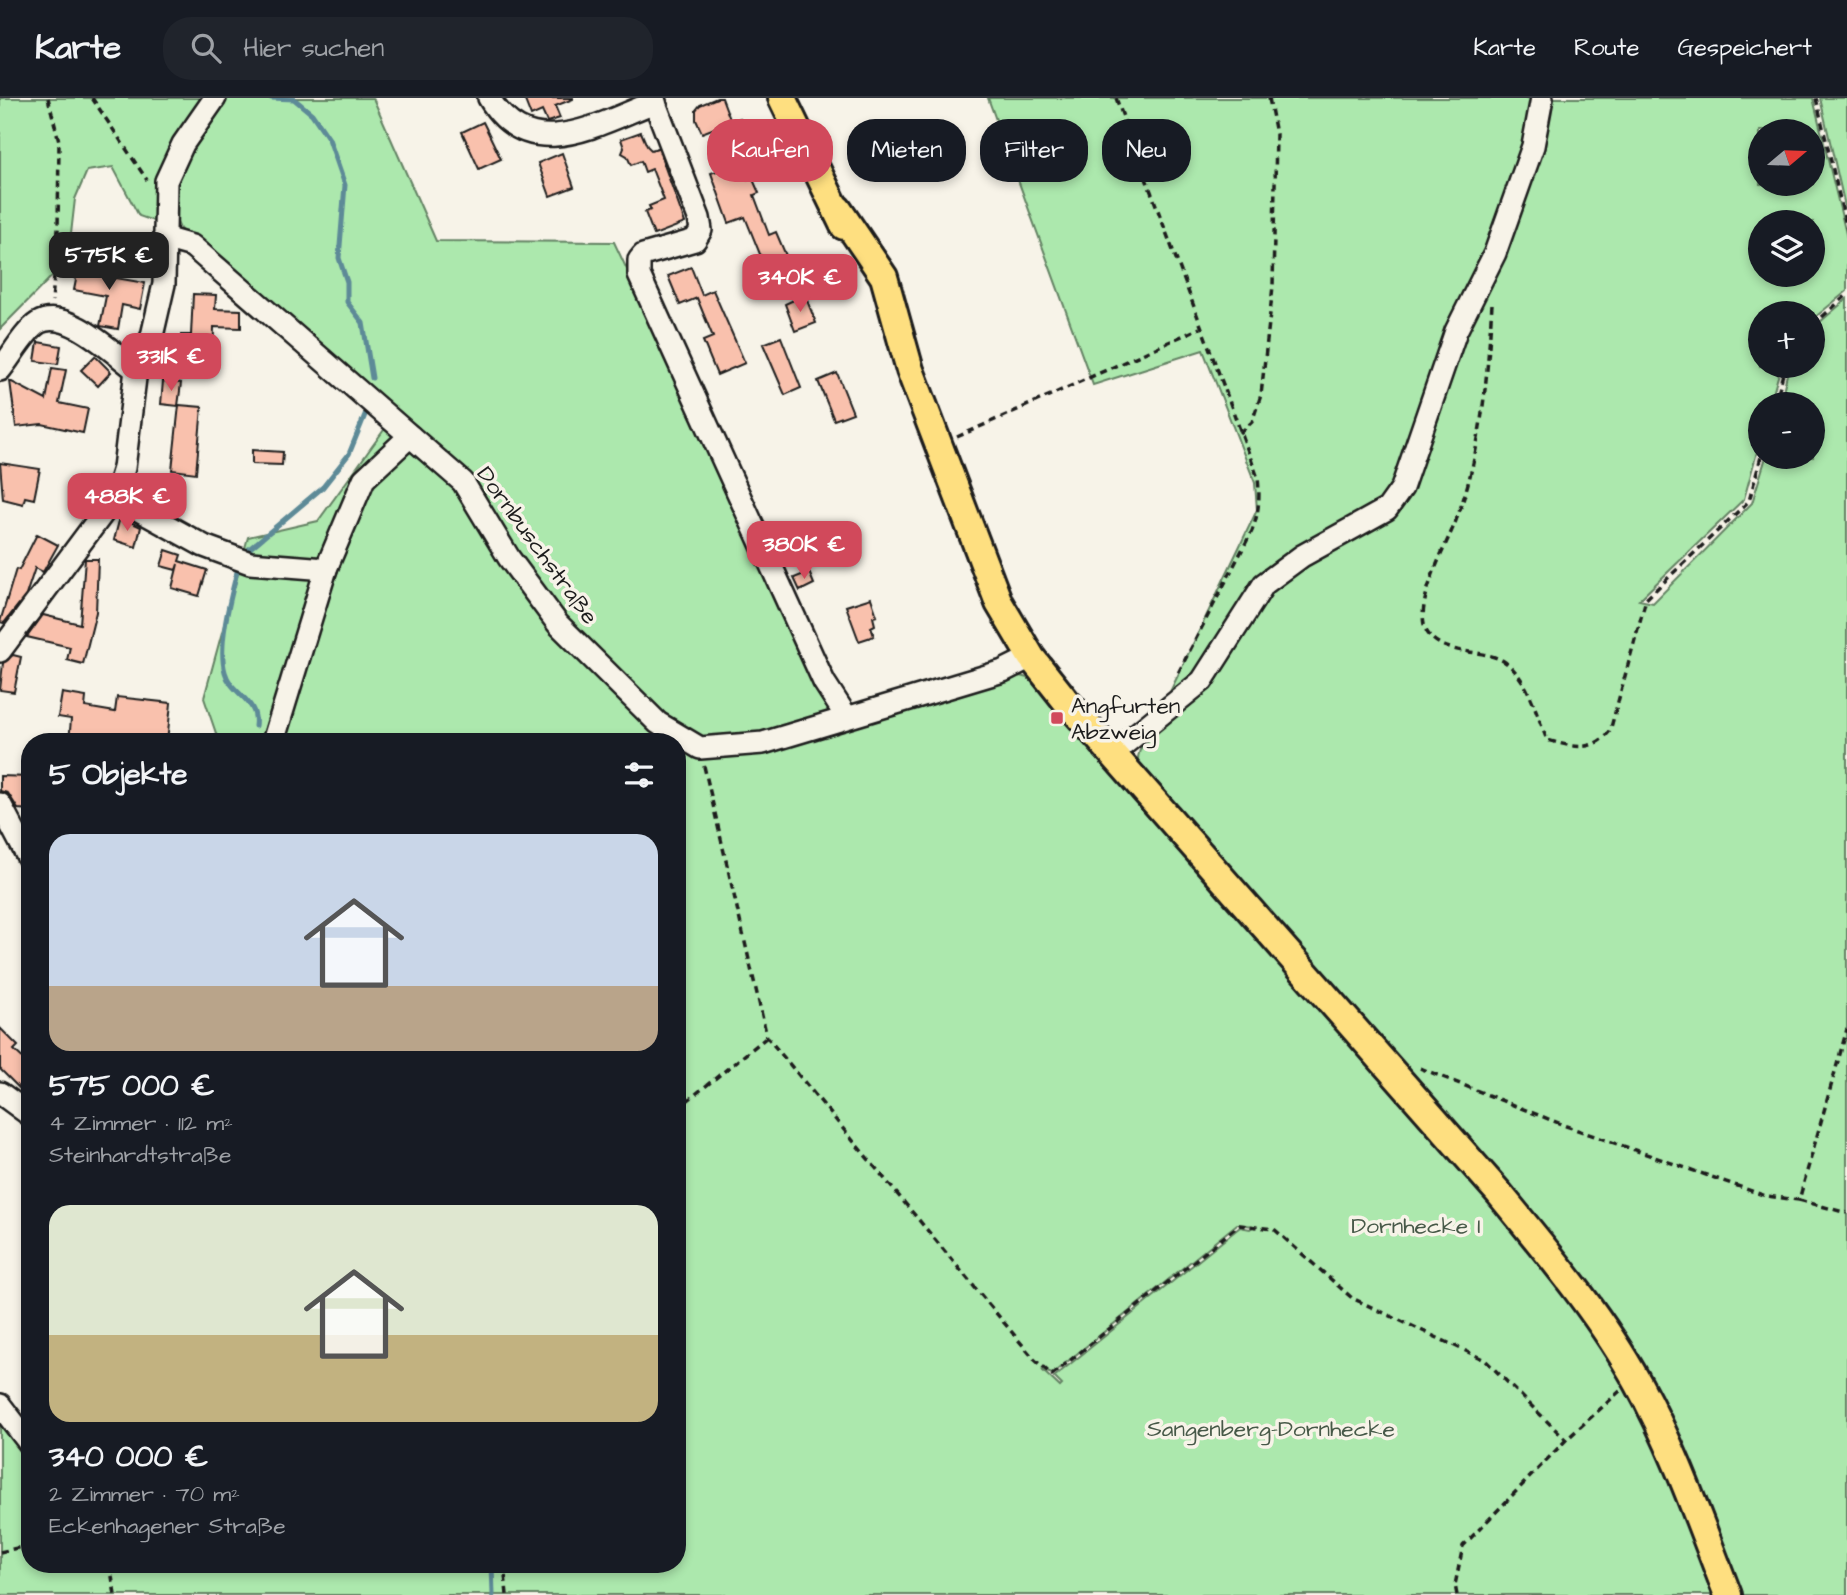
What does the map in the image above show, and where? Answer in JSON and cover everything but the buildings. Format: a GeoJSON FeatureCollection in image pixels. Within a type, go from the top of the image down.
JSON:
{"type":"FeatureCollection","features":[{"type":"Feature","properties":{"kind":"main road"},"geometry":{"type":"LineString","coordinates":[[782,98],[838,209],[884,277],[910,370],[999,603],[1031,656],[1112,754],[1499,1193],[1566,1274],[1638,1382],[1674,1455],[1728,1595]]}},
{"type":"Feature","properties":{"kind":"street"},"geometry":{"type":"LineString","coordinates":[[0,651],[116,497],[124,468],[136,370],[152,336],[164,284],[166,181],[183,144],[215,98]]}},
{"type":"Feature","properties":{"kind":"street"},"geometry":{"type":"LineString","coordinates":[[489,98],[502,116],[519,130],[531,135],[554,137],[654,100],[699,218],[701,230],[695,240],[643,255],[639,260],[639,275],[824,682],[846,716]]}},
{"type":"Feature","properties":{"kind":"street"},"geometry":{"type":"LineString","coordinates":[[1112,754],[1202,681],[1264,584],[1302,556],[1387,509],[1402,488],[1455,331],[1495,253],[1533,146],[1542,98]]}},
{"type":"Feature","properties":{"kind":"street","name":"Dornbuschstraße"},"geometry":{"type":"LineString","coordinates":[[164,237],[192,246],[463,482],[509,558],[558,624],[658,723],[675,733]]}},
{"type":"Feature","properties":{"kind":"street"},"geometry":{"type":"LineString","coordinates":[[0,370],[37,324],[53,318],[78,326],[136,370]]}},
{"type":"Feature","properties":{"kind":"street"},"geometry":{"type":"LineString","coordinates":[[276,733],[326,569],[364,478],[410,436]]}},
{"type":"Feature","properties":{"kind":"street"},"geometry":{"type":"LineString","coordinates":[[116,497],[204,546],[250,563],[326,569]]}},
{"type":"Feature","properties":{"kind":"street"},"geometry":{"type":"LineString","coordinates":[[700,748],[763,743],[1003,671],[1031,656]]}},
{"type":"Feature","properties":{"kind":"street","name":"Dornbuschstraße"},"geometry":{"type":"LineString","coordinates":[[686,740],[700,748]]}},
{"type":"Feature","properties":{"kind":"street"},"geometry":{"type":"LineString","coordinates":[[0,804],[21,845]]}},
{"type":"Feature","properties":{"kind":"street"},"geometry":{"type":"LineString","coordinates":[[0,1093],[21,1108]]}},
{"type":"Feature","properties":{"kind":"street"},"geometry":{"type":"LineString","coordinates":[[0,1405],[21,1432]]}},
{"type":"Feature","properties":{"kind":"path"},"geometry":{"type":"LineString","coordinates":[[48,98],[59,141],[58,230],[51,289],[53,318]]}},
{"type":"Feature","properties":{"kind":"path"},"geometry":{"type":"LineString","coordinates":[[92,98],[147,180],[166,181]]}},
{"type":"Feature","properties":{"kind":"path"},"geometry":{"type":"LineString","coordinates":[[1116,98],[1258,478],[1259,512],[1172,685]]}},
{"type":"Feature","properties":{"kind":"path"},"geometry":{"type":"LineString","coordinates":[[1240,433],[1252,422],[1261,395],[1273,286],[1276,134],[1269,98]]}},
{"type":"Feature","properties":{"kind":"path"},"geometry":{"type":"LineString","coordinates":[[1816,98],[1847,229]]}},
{"type":"Feature","properties":{"kind":"path"},"geometry":{"type":"LineString","coordinates":[[1492,292],[1478,440],[1463,502],[1422,606],[1426,631],[1438,644],[1503,661],[1523,681],[1547,740],[1579,749],[1600,743],[1611,731],[1646,599],[1749,501],[1758,469]]}},
{"type":"Feature","properties":{"kind":"path"},"geometry":{"type":"LineString","coordinates":[[1825,314],[1847,295]]}},
{"type":"Feature","properties":{"kind":"path"},"geometry":{"type":"LineString","coordinates":[[939,445],[1200,328]]}},
{"type":"Feature","properties":{"kind":"path"},"geometry":{"type":"LineString","coordinates":[[700,748],[767,1037],[1035,1360],[1052,1375],[1239,1226],[1274,1229],[1352,1298],[1485,1360],[1566,1440]]}},
{"type":"Feature","properties":{"kind":"path"},"geometry":{"type":"LineString","coordinates":[[1799,1200],[1847,1029]]}},
{"type":"Feature","properties":{"kind":"path"},"geometry":{"type":"LineString","coordinates":[[686,1102],[767,1037]]}},
{"type":"Feature","properties":{"kind":"path"},"geometry":{"type":"LineString","coordinates":[[1390,1070],[1422,1068],[1566,1126],[1766,1196],[1799,1200],[1847,1213]]}},
{"type":"Feature","properties":{"kind":"path"},"geometry":{"type":"LineString","coordinates":[[1457,1595],[1455,1585],[1463,1546],[1566,1440],[1618,1393],[1638,1382]]}},
{"type":"Feature","properties":{"kind":"path"},"geometry":{"type":"LineString","coordinates":[[0,1552],[21,1547]]}},
{"type":"Feature","properties":{"kind":"path"},"geometry":{"type":"LineString","coordinates":[[111,1573],[115,1595]]}},
{"type":"Feature","properties":{"kind":"path"},"geometry":{"type":"LineString","coordinates":[[505,1573],[507,1595]]}},
{"type":"Feature","properties":{"kind":"green space"},"geometry":{"type":"Polygon","coordinates":[[[0,98],[205,98],[159,223],[139,216],[113,167],[87,171],[75,199],[68,260],[0,329],[0,98]]]}},
{"type":"Feature","properties":{"kind":"green space"},"geometry":{"type":"Polygon","coordinates":[[[227,98],[373,98],[436,241],[614,242],[828,697],[830,712],[763,732],[686,741],[686,733],[216,733],[204,698],[248,537],[318,521],[394,416],[180,229],[173,214],[171,194],[180,164],[227,98]]]}},
{"type":"Feature","properties":{"kind":"green space"},"geometry":{"type":"Polygon","coordinates":[[[988,98],[1813,98],[1818,119],[1748,119],[1748,196],[1825,196],[1825,147],[1847,238],[1847,291],[1825,309],[1825,301],[1748,301],[1748,378],[1778,378],[1773,392],[1748,392],[1748,469],[1752,469],[1744,499],[1639,600],[1653,603],[1752,503],[1762,469],[1825,469],[1825,392],[1783,392],[1786,378],[1825,378],[1825,318],[1847,299],[1847,1595],[1737,1595],[1660,1405],[1138,765],[1141,747],[1180,705],[1170,692],[1257,510],[1255,483],[1203,350],[1093,385],[1019,182],[1088,182],[1088,119],[996,119],[988,98]]]}},
{"type":"Feature","properties":{"kind":"green space"},"geometry":{"type":"Polygon","coordinates":[[[1820,98],[1847,98],[1847,215],[1825,119],[1820,98]]]}},
{"type":"Feature","properties":{"kind":"green space"},"geometry":{"type":"Polygon","coordinates":[[[1016,675],[1035,680],[1557,1277],[1644,1413],[1719,1595],[0,1595],[0,1415],[21,1443],[21,1573],[686,1573],[686,746],[713,755],[1016,675]],[[1237,1224],[1052,1374],[1042,1370],[1060,1387],[1062,1385],[1054,1377],[1240,1227],[1250,1229],[1254,1226],[1237,1224]]]}},
{"type":"Feature","properties":{"kind":"waterway"},"geometry":{"type":"LineString","coordinates":[[271,98],[294,99],[312,114],[329,139],[345,185],[339,258],[347,282],[347,302],[363,323],[372,378]]}},
{"type":"Feature","properties":{"kind":"waterway"},"geometry":{"type":"LineString","coordinates":[[242,555],[323,487],[349,454],[367,410]]}},
{"type":"Feature","properties":{"kind":"waterway"},"geometry":{"type":"LineString","coordinates":[[239,564],[226,618],[223,660],[228,680],[253,709],[255,726]]}},
{"type":"Feature","properties":{"kind":"waterway"},"geometry":{"type":"LineString","coordinates":[[492,1573],[493,1595]]}},
{"type":"Feature","properties":{"kind":"place","name":"Angfurten Abzweig"},"geometry":{"type":"Point","coordinates":[1057,718]}},
{"type":"Feature","properties":{"kind":"park label","name":"Dornhecke I"},"geometry":{"type":"Point","coordinates":[1416,1225]}},
{"type":"Feature","properties":{"kind":"park label","name":"Sangenberg-Dornhecke"},"geometry":{"type":"Point","coordinates":[1271,1428]}}]}
